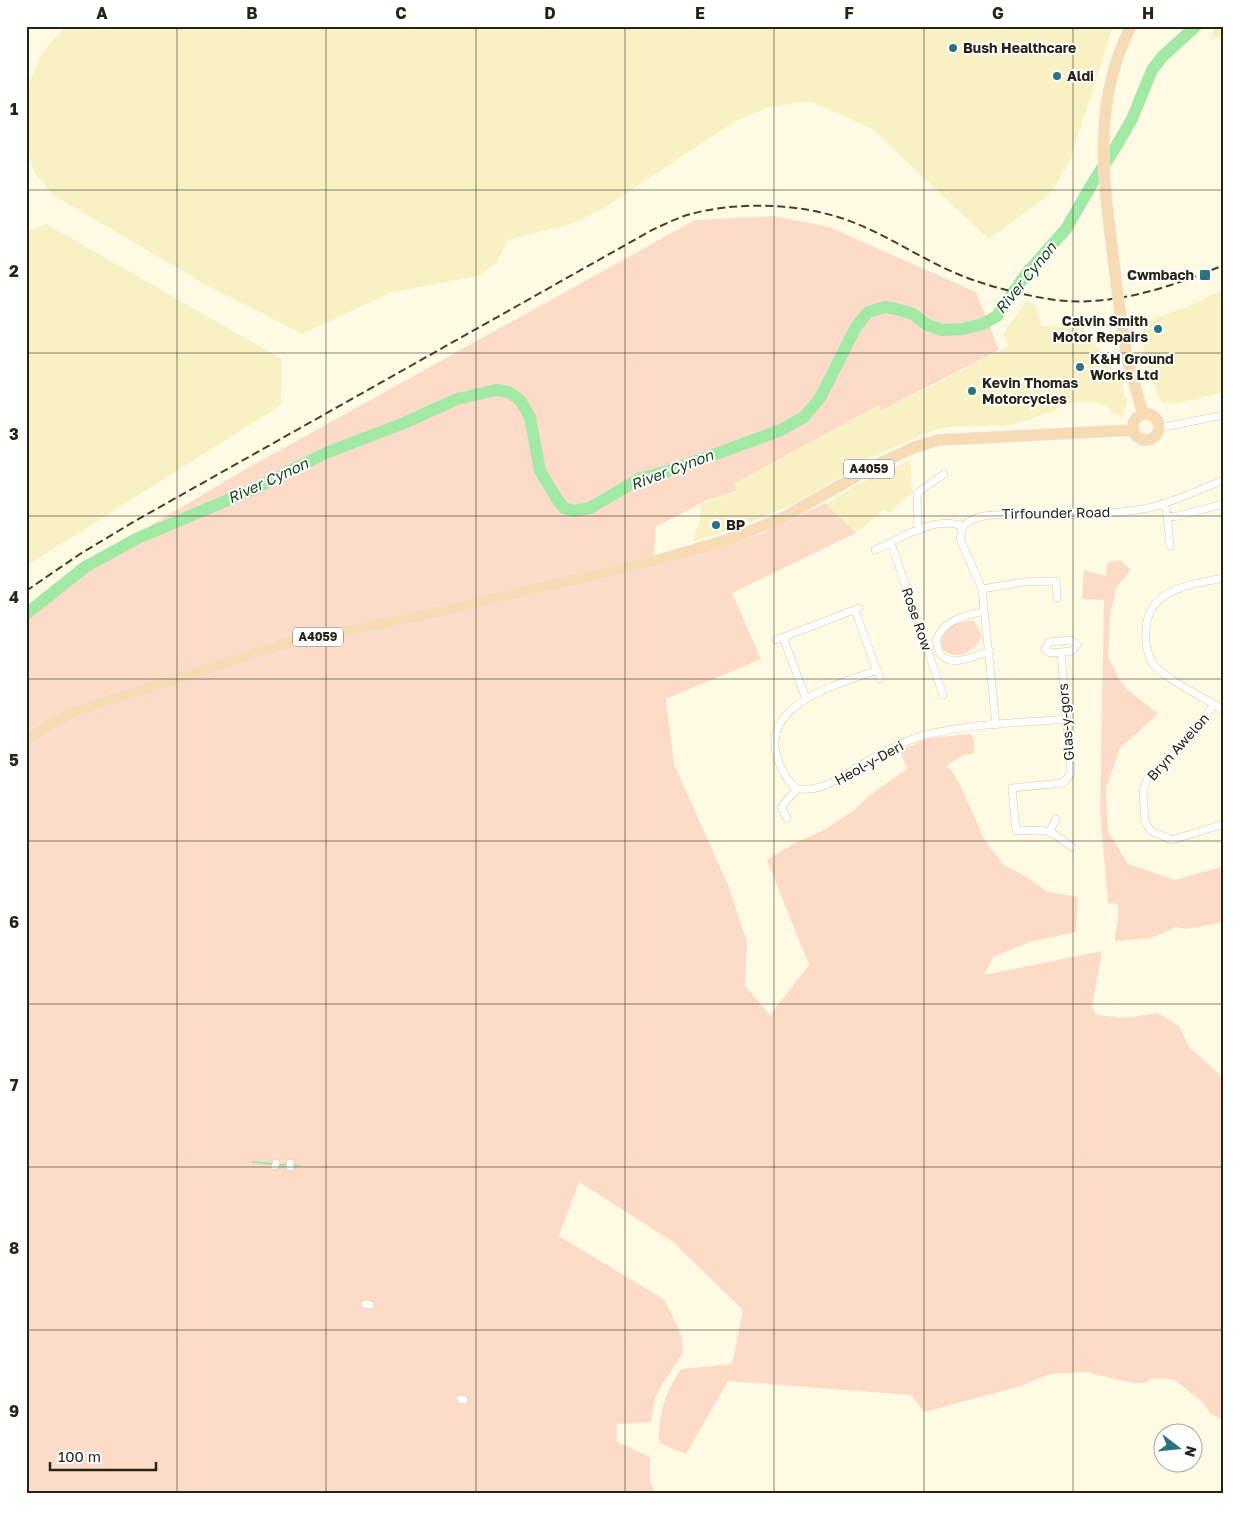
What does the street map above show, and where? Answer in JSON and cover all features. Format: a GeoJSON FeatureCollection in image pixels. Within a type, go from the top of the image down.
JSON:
{"type":"FeatureCollection","features":[{"type":"Feature","properties":{"kind":"main road"},"geometry":{"type":"LineString","coordinates":[[1131,26],[1107,96],[1102,155],[1116,282],[1127,358],[1143,414]]}},
{"type":"Feature","properties":{"kind":"main road"},"geometry":{"type":"LineString","coordinates":[[1143,414],[1155,417],[1159,428],[1156,436],[1149,440],[1137,437],[1133,430],[1134,422],[1143,414]]}},
{"type":"Feature","properties":{"kind":"main road","name":"A4059"},"geometry":{"type":"LineString","coordinates":[[26,741],[47,726],[76,711],[287,643],[428,614],[666,558],[756,530],[799,510],[876,465],[931,443],[978,437],[1133,430]]}},
{"type":"Feature","properties":{"kind":"street"},"geometry":{"type":"LineString","coordinates":[[1159,428],[1224,415]]}},
{"type":"Feature","properties":{"kind":"street"},"geometry":{"type":"LineString","coordinates":[[918,531],[917,492],[944,474]]}},
{"type":"Feature","properties":{"kind":"street","name":"Tirfounder Road"},"geometry":{"type":"LineString","coordinates":[[963,526],[971,519],[989,515],[1077,515],[1125,512],[1164,503],[1224,480]]}},
{"type":"Feature","properties":{"kind":"street"},"geometry":{"type":"LineString","coordinates":[[1164,503],[1168,515],[1166,524],[1170,546]]}},
{"type":"Feature","properties":{"kind":"street"},"geometry":{"type":"LineString","coordinates":[[1168,515],[1174,517],[1224,504]]}},
{"type":"Feature","properties":{"kind":"street"},"geometry":{"type":"LineString","coordinates":[[875,550],[933,524],[951,522],[963,526],[960,538],[982,589],[990,651],[996,725]]}},
{"type":"Feature","properties":{"kind":"street","name":"Rose Row"},"geometry":{"type":"LineString","coordinates":[[891,543],[943,695]]}},
{"type":"Feature","properties":{"kind":"street"},"geometry":{"type":"LineString","coordinates":[[1224,578],[1188,584],[1167,593],[1154,604],[1146,622],[1145,637],[1153,663],[1163,672],[1224,710]]}},
{"type":"Feature","properties":{"kind":"street"},"geometry":{"type":"LineString","coordinates":[[982,589],[1023,582],[1056,581],[1058,598]]}},
{"type":"Feature","properties":{"kind":"street"},"geometry":{"type":"LineString","coordinates":[[776,640],[857,609],[880,678]]}},
{"type":"Feature","properties":{"kind":"street"},"geometry":{"type":"LineString","coordinates":[[984,611],[950,622],[941,629],[936,640],[940,654],[949,660],[958,660],[990,651]]}},
{"type":"Feature","properties":{"kind":"street"},"geometry":{"type":"LineString","coordinates":[[783,636],[806,698]]}},
{"type":"Feature","properties":{"kind":"street","name":"Glas-y-gors"},"geometry":{"type":"LineString","coordinates":[[1050,831],[1045,829],[1016,831],[1012,788],[1063,783],[1071,773],[1060,652]]}},
{"type":"Feature","properties":{"kind":"street"},"geometry":{"type":"LineString","coordinates":[[787,818],[781,807],[797,789],[784,775],[776,751],[775,741],[781,721],[806,698],[877,670]]}},
{"type":"Feature","properties":{"kind":"street","name":"Bryn Awelon"},"geometry":{"type":"LineString","coordinates":[[1214,704],[1185,744],[1148,777],[1143,791],[1145,822],[1152,832],[1172,840],[1224,824]]}},
{"type":"Feature","properties":{"kind":"street","name":"Heol-y-Deri"},"geometry":{"type":"LineString","coordinates":[[797,789],[807,790],[830,785],[868,761],[929,734],[996,725],[1067,719]]}},
{"type":"Feature","properties":{"kind":"street"},"geometry":{"type":"LineString","coordinates":[[1056,820],[1050,831],[1072,847]]}},
{"type":"Feature","properties":{"kind":"shaded area"},"geometry":{"type":"Polygon","coordinates":[[[66,26],[1113,26],[1069,163],[1050,194],[989,239],[871,128],[809,101],[770,107],[737,120],[601,210],[573,223],[508,240],[496,263],[479,276],[392,292],[302,334],[203,283],[53,195],[34,171],[26,146],[26,102],[30,81],[42,53],[66,26]]]}},
{"type":"Feature","properties":{"kind":"shaded area"},"geometry":{"type":"Polygon","coordinates":[[[1215,26],[1224,26],[1224,36],[1210,39],[1215,26]]]}},
{"type":"Feature","properties":{"kind":"shaded area"},"geometry":{"type":"Polygon","coordinates":[[[774,216],[829,227],[976,292],[999,350],[882,410],[879,405],[733,484],[737,491],[705,501],[656,527],[653,567],[761,534],[825,503],[856,533],[732,593],[761,659],[666,699],[674,764],[728,885],[747,942],[745,986],[770,1015],[809,965],[767,860],[795,843],[822,831],[853,811],[871,794],[907,769],[900,750],[930,738],[970,734],[974,738],[974,754],[965,754],[946,766],[951,769],[961,787],[985,841],[1005,866],[1022,874],[1048,892],[1078,897],[1076,932],[1030,942],[993,957],[984,975],[1102,951],[1092,1007],[1097,1015],[1126,1018],[1158,1013],[1179,1026],[1189,1047],[1224,1078],[1224,1421],[1210,1413],[1201,1401],[1175,1380],[1159,1378],[1150,1379],[1144,1383],[1132,1383],[1086,1372],[1050,1374],[1018,1387],[924,1412],[911,1395],[728,1381],[686,1454],[659,1443],[661,1413],[670,1387],[681,1369],[732,1364],[743,1310],[673,1242],[579,1182],[559,1236],[665,1300],[682,1337],[683,1353],[661,1386],[655,1399],[651,1422],[617,1424],[617,1442],[650,1457],[650,1481],[656,1494],[26,1494],[26,607],[84,565],[246,469],[695,220],[774,216]]]}},
{"type":"Feature","properties":{"kind":"shaded area"},"geometry":{"type":"Polygon","coordinates":[[[46,224],[282,359],[281,405],[26,566],[26,232],[46,224]]]}},
{"type":"Feature","properties":{"kind":"shaded area"},"geometry":{"type":"Polygon","coordinates":[[[1224,289],[1224,392],[1179,403],[1164,403],[1159,398],[1143,354],[1146,321],[1189,306],[1224,289]]]}},
{"type":"Feature","properties":{"kind":"shaded area"},"geometry":{"type":"Polygon","coordinates":[[[1026,302],[1033,303],[1037,309],[1041,326],[1081,327],[1115,371],[1124,389],[1124,397],[1128,399],[1122,416],[1111,413],[1109,406],[1092,402],[1073,402],[1030,420],[1009,425],[949,427],[934,430],[867,459],[868,461],[800,501],[748,523],[692,542],[701,517],[700,504],[736,492],[733,484],[879,405],[883,410],[1009,346],[1003,334],[1026,302]]]}},
{"type":"Feature","properties":{"kind":"shaded area"},"geometry":{"type":"Polygon","coordinates":[[[908,461],[911,465],[912,492],[889,513],[884,510],[856,533],[826,504],[856,485],[908,461]]]}},
{"type":"Feature","properties":{"kind":"shaded area"},"geometry":{"type":"Polygon","coordinates":[[[1120,560],[1131,570],[1116,588],[1110,617],[1108,656],[1119,679],[1127,689],[1158,714],[1120,748],[1106,789],[1108,831],[1128,864],[1175,880],[1224,866],[1224,922],[1187,929],[1176,927],[1151,938],[1115,941],[1118,909],[1117,904],[1108,903],[1100,811],[1104,600],[1082,599],[1084,570],[1106,576],[1107,563],[1120,560]]]}},
{"type":"Feature","properties":{"kind":"shaded area"},"geometry":{"type":"Polygon","coordinates":[[[966,621],[974,621],[982,636],[979,642],[964,654],[952,655],[946,652],[941,648],[942,633],[948,626],[966,621]]]}},
{"type":"Feature","properties":{"kind":"waterway","name":"River Cynon"},"geometry":{"type":"LineString","coordinates":[[26,614],[85,567],[138,538],[254,489],[326,453],[404,423],[457,399],[496,390],[509,392],[520,400],[530,417],[540,471],[564,508],[574,511],[590,508],[639,479],[675,469],[781,430],[804,417],[820,398],[856,327],[868,312],[885,307],[896,309],[913,314],[927,325],[942,330],[962,329],[983,324],[997,316],[1026,274],[1066,229],[1132,119],[1152,70],[1162,57],[1196,26]]}},
{"type":"Feature","properties":{"kind":"waterway"},"geometry":{"type":"LineString","coordinates":[[253,1162],[273,1164]]}},
{"type":"Feature","properties":{"kind":"waterway"},"geometry":{"type":"LineString","coordinates":[[278,1165],[288,1165]]}},
{"type":"Feature","properties":{"kind":"waterway"},"geometry":{"type":"LineString","coordinates":[[292,1165],[299,1166]]}},
{"type":"Feature","properties":{"kind":"railway"},"geometry":{"type":"LineString","coordinates":[[26,591],[80,554],[135,521],[652,230],[687,215],[706,210],[746,206],[788,207],[829,214],[890,239],[931,262],[971,279],[1007,290],[1055,300],[1098,301],[1120,298],[1163,288],[1224,265]]}},
{"type":"Feature","properties":{"kind":"place","name":"Bush Healthcare"},"geometry":{"type":"Point","coordinates":[953,48]}},
{"type":"Feature","properties":{"kind":"place","name":"Aldi"},"geometry":{"type":"Point","coordinates":[1057,76]}},
{"type":"Feature","properties":{"kind":"place","name":"Cwmbach"},"geometry":{"type":"Point","coordinates":[1205,275]}},
{"type":"Feature","properties":{"kind":"place","name":"Calvin Smith Motor Repairs"},"geometry":{"type":"Point","coordinates":[1158,329]}},
{"type":"Feature","properties":{"kind":"place","name":"K&H Ground Works Ltd"},"geometry":{"type":"Point","coordinates":[1080,367]}},
{"type":"Feature","properties":{"kind":"place","name":"Kevin Thomas Motorcycles"},"geometry":{"type":"Point","coordinates":[972,391]}},
{"type":"Feature","properties":{"kind":"place","name":"BP"},"geometry":{"type":"Point","coordinates":[716,525]}}]}
